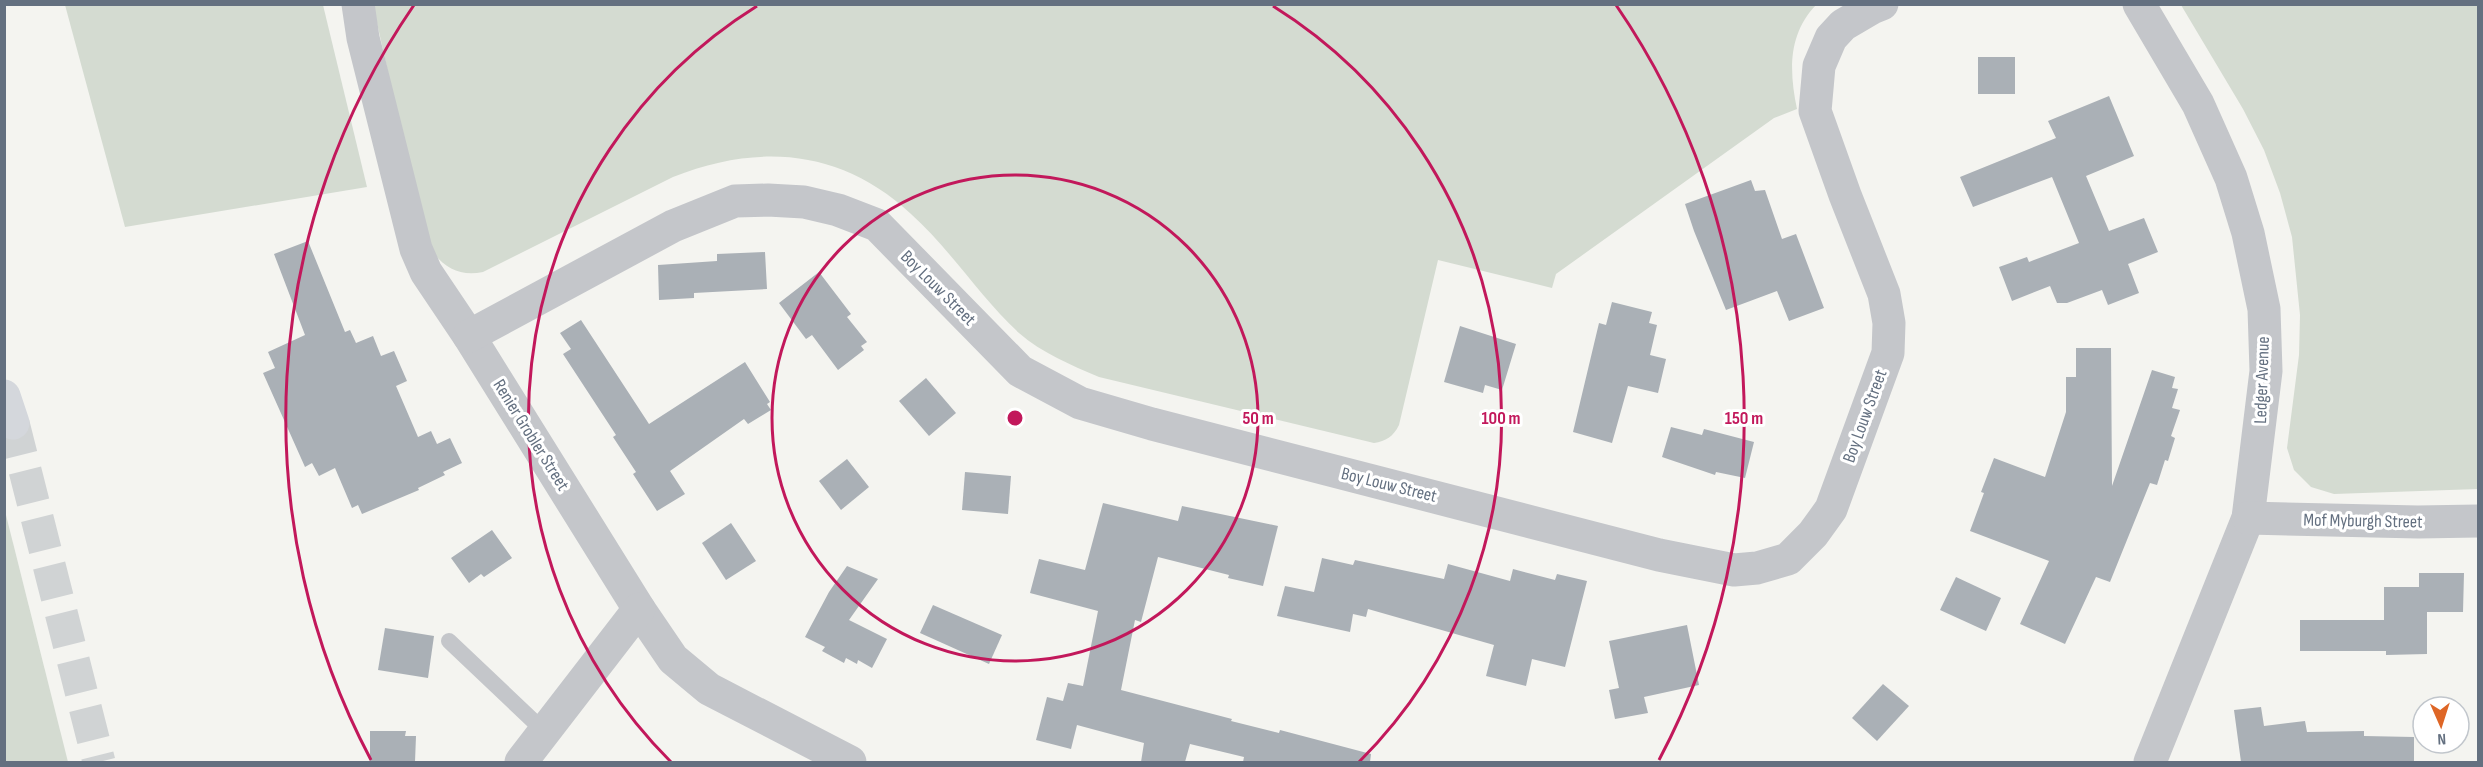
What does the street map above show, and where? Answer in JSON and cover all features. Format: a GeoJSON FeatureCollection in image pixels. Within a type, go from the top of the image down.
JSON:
{"type":"FeatureCollection","features":[{"type":"Feature","properties":{"kind":"street","name":"Renier Grobler Street"},"geometry":{"type":"LineString","coordinates":[[358,4],[363,38],[416,249],[426,272],[469,336],[639,609],[673,659],[700,683],[850,762]]}},
{"type":"Feature","properties":{"kind":"street","name":"Boy Louw Street"},"geometry":{"type":"LineString","coordinates":[[469,336],[673,226],[725,205],[735,201],[757,200],[804,202],[838,210],[877,225],[1020,371],[1080,403],[1152,424],[1659,555],[1734,570],[1757,568],[1788,559],[1813,534],[1831,510],[1888,353],[1889,323],[1884,294],[1815,111],[1819,66],[1831,38],[1843,25],[1882,4]]}},
{"type":"Feature","properties":{"kind":"street","name":"Ledger Avenue"},"geometry":{"type":"LineString","coordinates":[[2139,4],[2198,104],[2231,177],[2248,233],[2264,309],[2266,371],[2248,518],[2150,762]]}},
{"type":"Feature","properties":{"kind":"street","name":"Mof Myburgh Street"},"geometry":{"type":"LineString","coordinates":[[2248,518],[2478,521]]}},
{"type":"Feature","properties":{"kind":"street"},"geometry":{"type":"LineString","coordinates":[[521,762],[639,609]]}},
{"type":"Feature","properties":{"kind":"lane"},"geometry":{"type":"LineString","coordinates":[[449,641],[545,732]]}},
{"type":"Feature","properties":{"kind":"shaded area"},"geometry":{"type":"Polygon","coordinates":[[[65,5],[323,5],[367,187],[125,227],[65,5]]]}},
{"type":"Feature","properties":{"kind":"shaded area"},"geometry":{"type":"Polygon","coordinates":[[[373,5],[1816,5],[1800,28],[1793,54],[1793,81],[1797,109],[1774,118],[1556,274],[1552,288],[1438,260],[1399,425],[1389,438],[1374,443],[1099,377],[1057,358],[1037,347],[1019,333],[926,228],[884,192],[856,176],[828,165],[798,158],[737,159],[705,166],[673,177],[483,272],[468,273],[450,268],[434,254],[411,175],[373,5]]]}},
{"type":"Feature","properties":{"kind":"shaded area"},"geometry":{"type":"Polygon","coordinates":[[[2181,5],[2478,5],[2478,489],[2334,494],[2311,487],[2294,470],[2287,448],[2299,355],[2300,315],[2292,237],[2280,193],[2264,150],[2243,109],[2181,5]]]}},
{"type":"Feature","properties":{"kind":"shaded area"},"geometry":{"type":"Polygon","coordinates":[[[5,511],[68,762],[5,762],[5,511]]]}},
{"type":"Feature","properties":{"kind":"building"},"geometry":{"type":"Polygon","coordinates":[[[1978,57],[2015,57],[2015,94],[1978,94],[1978,57]]]}},
{"type":"Feature","properties":{"kind":"building"},"geometry":{"type":"Polygon","coordinates":[[[2109,96],[2134,156],[2086,176],[2109,231],[2144,218],[2158,252],[2128,264],[2139,293],[2108,305],[2102,290],[2067,303],[2057,303],[2050,286],[2012,301],[1999,267],[2027,257],[2029,262],[2079,243],[2052,177],[1973,207],[1960,177],[2056,138],[2048,121],[2109,96]]]}},
{"type":"Feature","properties":{"kind":"building"},"geometry":{"type":"Polygon","coordinates":[[[1751,180],[1755,191],[1765,190],[1782,239],[1796,234],[1824,308],[1789,321],[1777,291],[1726,310],[1685,204],[1751,180]]]}},
{"type":"Feature","properties":{"kind":"building"},"geometry":{"type":"Polygon","coordinates":[[[308,241],[345,332],[350,330],[356,343],[373,336],[381,356],[394,351],[407,381],[396,386],[418,437],[431,431],[437,444],[450,438],[462,463],[443,472],[445,475],[418,488],[419,490],[362,514],[358,505],[352,508],[335,468],[319,476],[312,463],[305,467],[263,373],[275,368],[268,352],[305,335],[274,254],[308,241]]]}},
{"type":"Feature","properties":{"kind":"building"},"geometry":{"type":"Polygon","coordinates":[[[765,252],[767,289],[694,293],[694,298],[659,300],[658,265],[717,261],[717,254],[765,252]]]}},
{"type":"Feature","properties":{"kind":"building"},"geometry":{"type":"Polygon","coordinates":[[[819,272],[851,314],[847,317],[867,342],[861,346],[864,350],[838,370],[812,335],[806,339],[779,303],[819,272]]]}},
{"type":"Feature","properties":{"kind":"building"},"geometry":{"type":"Polygon","coordinates":[[[1612,302],[1652,312],[1649,323],[1657,325],[1650,355],[1666,359],[1658,393],[1628,386],[1612,443],[1573,432],[1599,323],[1606,325],[1612,302]]]}},
{"type":"Feature","properties":{"kind":"building"},"geometry":{"type":"Polygon","coordinates":[[[581,320],[649,424],[745,362],[770,402],[767,404],[771,410],[748,424],[744,419],[670,471],[685,494],[657,511],[633,474],[636,472],[613,437],[616,435],[563,354],[571,349],[560,333],[581,320]]]}},
{"type":"Feature","properties":{"kind":"building"},"geometry":{"type":"Polygon","coordinates":[[[1460,326],[1516,344],[1502,390],[1485,385],[1483,393],[1444,382],[1460,326]]]}},
{"type":"Feature","properties":{"kind":"building"},"geometry":{"type":"Polygon","coordinates":[[[2076,348],[2111,348],[2112,486],[2152,370],[2175,377],[2172,388],[2178,389],[2172,408],[2180,410],[2171,436],[2175,438],[2168,461],[2165,460],[2157,485],[2150,483],[2110,582],[2096,577],[2065,644],[2020,624],[2049,561],[1970,531],[1994,458],[2045,477],[2066,412],[2066,377],[2076,377],[2076,348]]]}},
{"type":"Feature","properties":{"kind":"building"},"geometry":{"type":"Polygon","coordinates":[[[926,378],[956,413],[929,436],[899,401],[926,378]]]}},
{"type":"Feature","properties":{"kind":"building"},"geometry":{"type":"Polygon","coordinates":[[[1671,427],[1702,435],[1704,429],[1754,442],[1745,478],[1716,472],[1715,475],[1662,457],[1671,427]]]}},
{"type":"Feature","properties":{"kind":"building"},"geometry":{"type":"Polygon","coordinates":[[[847,459],[869,487],[841,510],[819,481],[847,459]]]}},
{"type":"Feature","properties":{"kind":"building"},"geometry":{"type":"Polygon","coordinates":[[[965,472],[1011,476],[1008,514],[962,510],[965,472]]]}},
{"type":"Feature","properties":{"kind":"building"},"geometry":{"type":"Polygon","coordinates":[[[1103,503],[1178,521],[1182,506],[1278,526],[1263,586],[1158,557],[1141,622],[1135,620],[1121,690],[1232,719],[1231,721],[1279,733],[1280,730],[1371,754],[1370,762],[1243,762],[1244,757],[1190,744],[1185,762],[1141,762],[1144,743],[1077,725],[1071,749],[1036,740],[1047,697],[1063,701],[1068,683],[1083,686],[1098,611],[1030,593],[1039,559],[1085,570],[1103,503]]]}},
{"type":"Feature","properties":{"kind":"building"},"geometry":{"type":"Polygon","coordinates":[[[731,523],[756,561],[726,580],[702,543],[731,523]]]}},
{"type":"Feature","properties":{"kind":"building"},"geometry":{"type":"Polygon","coordinates":[[[492,530],[512,558],[484,577],[481,574],[469,583],[451,558],[492,530]]]}},
{"type":"Feature","properties":{"kind":"building"},"geometry":{"type":"Polygon","coordinates":[[[1322,558],[1353,565],[1355,560],[1444,579],[1448,564],[1510,581],[1513,569],[1555,580],[1557,574],[1587,581],[1565,667],[1532,659],[1526,686],[1486,676],[1494,645],[1368,609],[1366,617],[1353,614],[1350,632],[1277,616],[1285,586],[1314,592],[1322,558]]]}},
{"type":"Feature","properties":{"kind":"building"},"geometry":{"type":"Polygon","coordinates":[[[847,566],[878,579],[849,620],[887,639],[872,668],[858,660],[857,664],[846,658],[844,663],[822,651],[825,647],[805,637],[829,592],[847,566]]]}},
{"type":"Feature","properties":{"kind":"building"},"geometry":{"type":"Polygon","coordinates":[[[2419,573],[2464,573],[2463,612],[2427,612],[2427,654],[2386,655],[2386,651],[2300,651],[2300,620],[2384,620],[2384,587],[2419,587],[2419,573]]]}},
{"type":"Feature","properties":{"kind":"building"},"geometry":{"type":"Polygon","coordinates":[[[1956,577],[2001,598],[1986,631],[1940,610],[1956,577]]]}},
{"type":"Feature","properties":{"kind":"building"},"geometry":{"type":"Polygon","coordinates":[[[933,605],[1002,635],[989,664],[920,633],[933,605]]]}},
{"type":"Feature","properties":{"kind":"building"},"geometry":{"type":"Polygon","coordinates":[[[1687,625],[1699,685],[1644,697],[1648,713],[1615,719],[1609,690],[1619,688],[1609,641],[1687,625]]]}},
{"type":"Feature","properties":{"kind":"building"},"geometry":{"type":"Polygon","coordinates":[[[385,628],[434,636],[428,678],[378,670],[385,628]]]}},
{"type":"Feature","properties":{"kind":"building"},"geometry":{"type":"Polygon","coordinates":[[[1883,684],[1909,706],[1877,741],[1852,718],[1883,684]]]}},
{"type":"Feature","properties":{"kind":"building"},"geometry":{"type":"Polygon","coordinates":[[[2261,707],[2264,726],[2305,721],[2307,732],[2364,731],[2364,736],[2411,737],[2411,755],[2414,755],[2414,762],[2241,762],[2234,710],[2261,707]]]}},
{"type":"Feature","properties":{"kind":"building"},"geometry":{"type":"Polygon","coordinates":[[[370,731],[406,731],[405,736],[416,736],[415,762],[370,762],[370,731]]]}},
{"type":"Feature","properties":{"kind":"tunnel"},"geometry":{"type":"LineString","coordinates":[[13,423],[99,762]]}}]}
